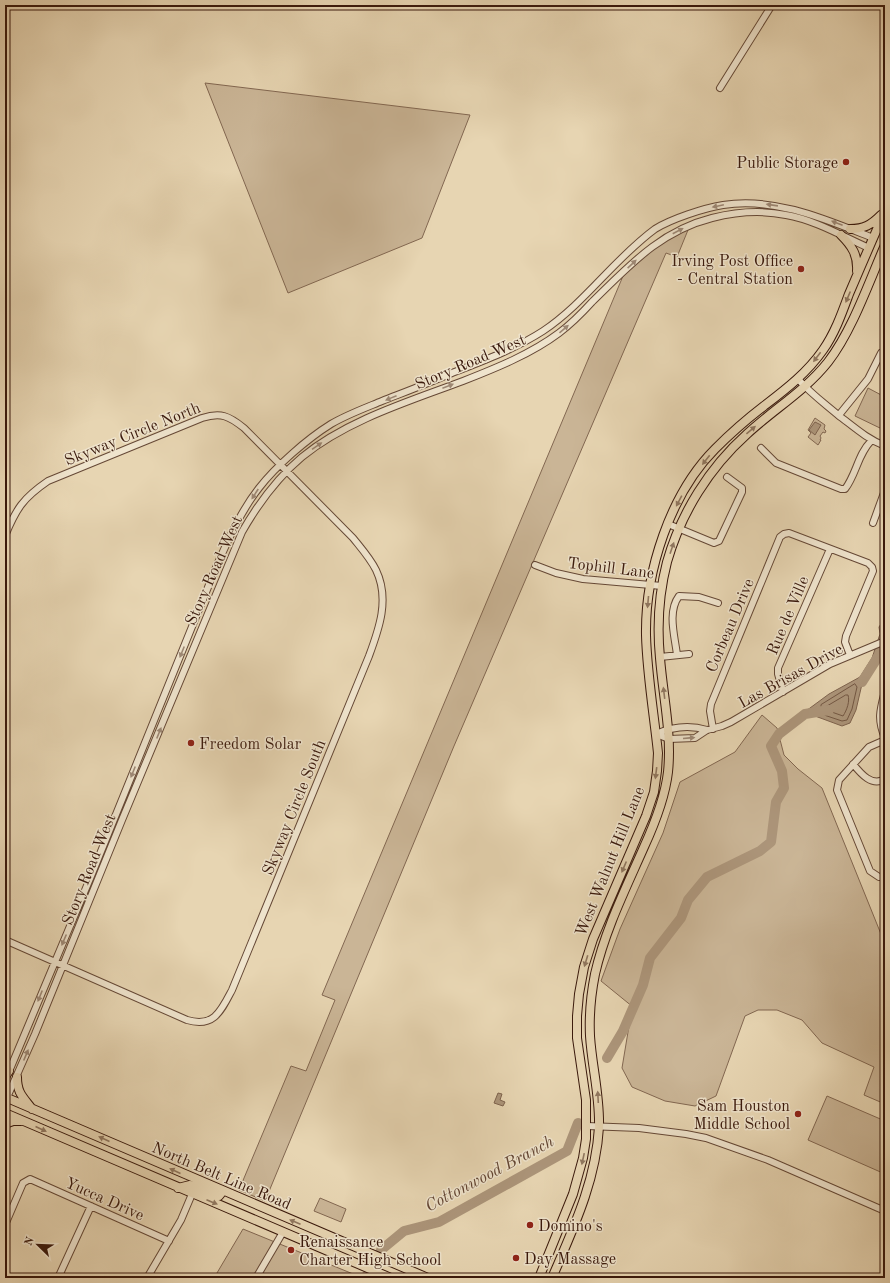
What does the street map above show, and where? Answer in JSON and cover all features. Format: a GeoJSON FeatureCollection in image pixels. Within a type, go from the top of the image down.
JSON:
{"type":"FeatureCollection","features":[{"type":"Feature","properties":{"kind":"main road"},"geometry":{"type":"LineString","coordinates":[[850,229],[865,228],[885,210]]}},
{"type":"Feature","properties":{"kind":"main road","name":"West Walnut Hill Lane"},"geometry":{"type":"LineString","coordinates":[[539,1278],[573,1194],[584,1158],[587,1126],[585,1084],[577,1038],[577,1016],[579,994],[586,960],[595,934],[646,816],[654,792],[658,753],[646,635],[649,585],[654,563],[668,524],[679,500],[701,466],[714,450],[739,426],[798,379],[813,363],[832,335],[885,210]]}},
{"type":"Feature","properties":{"kind":"main road"},"geometry":{"type":"LineString","coordinates":[[841,235],[855,252],[857,266],[856,278]]}},
{"type":"Feature","properties":{"kind":"main road"},"geometry":{"type":"LineString","coordinates":[[873,238],[885,242]]}},
{"type":"Feature","properties":{"kind":"main road"},"geometry":{"type":"LineString","coordinates":[[869,248],[884,251]]}},
{"type":"Feature","properties":{"kind":"main road","name":"West Walnut Hill Lane"},"geometry":{"type":"LineString","coordinates":[[552,1278],[591,1179],[596,1159],[599,1126],[598,1094],[590,1038],[590,1008],[597,967],[609,928],[657,818],[666,790],[668,770],[668,729],[660,657],[659,616],[662,586],[667,562],[679,528],[698,492],[718,464],[748,433],[805,387],[827,364],[836,350],[862,299],[884,251]]}},
{"type":"Feature","properties":{"kind":"main road"},"geometry":{"type":"LineString","coordinates":[[718,464],[719,454],[738,434],[740,428],[739,426]]}},
{"type":"Feature","properties":{"kind":"main road"},"geometry":{"type":"LineString","coordinates":[[577,1038],[590,1038]]}},
{"type":"Feature","properties":{"kind":"main road"},"geometry":{"type":"LineString","coordinates":[[579,1052],[592,1051]]}},
{"type":"Feature","properties":{"kind":"main road"},"geometry":{"type":"LineString","coordinates":[[17,1076],[17,1086],[19,1092],[33,1110]]}},
{"type":"Feature","properties":{"kind":"main road","name":"North Belt Line Road"},"geometry":{"type":"LineString","coordinates":[[6,1099],[93,1134],[223,1192],[428,1278]]}},
{"type":"Feature","properties":{"kind":"main road","name":"North Belt Line Road"},"geometry":{"type":"LineString","coordinates":[[5,1113],[390,1278]]}},
{"type":"Feature","properties":{"kind":"main road"},"geometry":{"type":"LineString","coordinates":[[5,1124],[13,1121],[22,1121]]}},
{"type":"Feature","properties":{"kind":"main road"},"geometry":{"type":"LineString","coordinates":[[178,1188],[190,1185],[219,1196],[223,1192]]}},
{"type":"Feature","properties":{"kind":"main road"},"geometry":{"type":"LineString","coordinates":[[561,1224],[572,1229]]}},
{"type":"Feature","properties":{"kind":"main road"},"geometry":{"type":"LineString","coordinates":[[390,1278],[395,1264]]}},
{"type":"Feature","properties":{"kind":"street"},"geometry":{"type":"LineString","coordinates":[[720,88],[772,5]]}},
{"type":"Feature","properties":{"kind":"street"},"geometry":{"type":"LineString","coordinates":[[756,204],[757,212]]}},
{"type":"Feature","properties":{"kind":"street","name":"Story Road West"},"geometry":{"type":"LineString","coordinates":[[5,1081],[212,577],[238,520],[259,488],[281,464],[331,424],[365,408],[530,340],[554,324],[614,266],[657,228],[681,217],[723,205],[756,204],[792,208],[814,214],[873,238]]}},
{"type":"Feature","properties":{"kind":"street","name":"Story Road West"},"geometry":{"type":"LineString","coordinates":[[6,1099],[17,1076],[242,532],[267,492],[302,457],[343,430],[391,408],[498,367],[532,350],[560,333],[645,251],[686,226],[712,218],[734,214],[757,212],[787,215],[815,224],[869,248]]}},
{"type":"Feature","properties":{"kind":"street"},"geometry":{"type":"LineString","coordinates":[[639,243],[645,251]]}},
{"type":"Feature","properties":{"kind":"street"},"geometry":{"type":"LineString","coordinates":[[839,416],[868,379],[881,353]]}},
{"type":"Feature","properties":{"kind":"street"},"geometry":{"type":"LineString","coordinates":[[798,379],[805,387],[849,425],[872,441],[885,446]]}},
{"type":"Feature","properties":{"kind":"street","name":"Skyway Circle North"},"geometry":{"type":"LineString","coordinates":[[5,536],[20,506],[34,491],[48,481],[213,414],[228,417],[235,421],[281,464]]}},
{"type":"Feature","properties":{"kind":"street"},"geometry":{"type":"LineString","coordinates":[[761,448],[776,463],[841,489],[845,489],[849,485],[862,456],[872,441]]}},
{"type":"Feature","properties":{"kind":"street","name":"Skyway Circle South"},"geometry":{"type":"LineString","coordinates":[[54,962],[195,1023],[204,1022],[216,1016],[223,1008],[232,990],[369,656],[380,626],[382,609],[382,595],[376,571],[367,555],[353,538],[281,464]]}},
{"type":"Feature","properties":{"kind":"street"},"geometry":{"type":"LineString","coordinates":[[668,524],[714,543],[719,540],[742,492],[742,488],[727,477]]}},
{"type":"Feature","properties":{"kind":"street"},"geometry":{"type":"LineString","coordinates":[[873,523],[885,490]]}},
{"type":"Feature","properties":{"kind":"street","name":"Corbeau Drive"},"geometry":{"type":"LineString","coordinates":[[710,730],[711,704],[780,537],[789,533],[830,549]]}},
{"type":"Feature","properties":{"kind":"street"},"geometry":{"type":"LineString","coordinates":[[830,549],[868,563],[872,567],[873,571],[846,636],[845,642],[850,655]]}},
{"type":"Feature","properties":{"kind":"street","name":"Rue de Ville"},"geometry":{"type":"LineString","coordinates":[[783,692],[778,674],[778,668],[830,549]]}},
{"type":"Feature","properties":{"kind":"street","name":"Tophill Lane"},"geometry":{"type":"LineString","coordinates":[[535,565],[556,573],[576,578],[662,586]]}},
{"type":"Feature","properties":{"kind":"street"},"geometry":{"type":"LineString","coordinates":[[212,577],[221,581]]}},
{"type":"Feature","properties":{"kind":"street"},"geometry":{"type":"LineString","coordinates":[[677,655],[672,617],[674,604],[677,597],[699,597],[718,603]]}},
{"type":"Feature","properties":{"kind":"street"},"geometry":{"type":"LineString","coordinates":[[190,633],[199,633]]}},
{"type":"Feature","properties":{"kind":"street","name":"Las Brisas Drive"},"geometry":{"type":"LineString","coordinates":[[656,734],[668,739],[695,738],[710,730],[731,722],[830,664],[885,641]]}},
{"type":"Feature","properties":{"kind":"street"},"geometry":{"type":"LineString","coordinates":[[660,657],[689,654]]}},
{"type":"Feature","properties":{"kind":"street"},"geometry":{"type":"LineString","coordinates":[[885,691],[880,710],[880,727],[885,739],[869,747],[839,780],[837,790],[870,871],[878,877],[885,877]]}},
{"type":"Feature","properties":{"kind":"street","name":"Las Brisas Drive"},"geometry":{"type":"LineString","coordinates":[[656,734],[668,729],[696,727],[710,730]]}},
{"type":"Feature","properties":{"kind":"street"},"geometry":{"type":"LineString","coordinates":[[853,764],[872,782],[881,782],[885,779]]}},
{"type":"Feature","properties":{"kind":"street"},"geometry":{"type":"LineString","coordinates":[[5,940],[54,962]]}},
{"type":"Feature","properties":{"kind":"street"},"geometry":{"type":"LineString","coordinates":[[587,1126],[651,1130],[706,1138],[768,1160],[885,1211]]}},
{"type":"Feature","properties":{"kind":"street","name":"Yucca Drive"},"geometry":{"type":"LineString","coordinates":[[5,1225],[23,1183],[30,1179],[169,1241]]}},
{"type":"Feature","properties":{"kind":"street"},"geometry":{"type":"LineString","coordinates":[[147,1278],[181,1220],[192,1194]]}},
{"type":"Feature","properties":{"kind":"street"},"geometry":{"type":"LineString","coordinates":[[58,1278],[91,1206]]}},
{"type":"Feature","properties":{"kind":"street"},"geometry":{"type":"LineString","coordinates":[[256,1278],[283,1232]]}},
{"type":"Feature","properties":{"kind":"shaded area"},"geometry":{"type":"Polygon","coordinates":[[[205,83],[470,115],[422,238],[288,293],[205,83]]]}},
{"type":"Feature","properties":{"kind":"shaded area"},"geometry":{"type":"Polygon","coordinates":[[[688,230],[677,257],[666,253],[454,746],[265,1201],[239,1190],[291,1066],[306,1071],[335,1000],[322,995],[623,276],[645,255],[661,243],[679,233],[688,230]]]}},
{"type":"Feature","properties":{"kind":"shaded area"},"geometry":{"type":"Polygon","coordinates":[[[868,388],[885,397],[885,423],[882,429],[855,416],[868,388]]]}},
{"type":"Feature","properties":{"kind":"shaded area"},"geometry":{"type":"Polygon","coordinates":[[[815,418],[825,425],[824,429],[826,431],[820,436],[821,440],[818,445],[808,437],[811,433],[808,430],[815,418]]]}},
{"type":"Feature","properties":{"kind":"shaded area"},"geometry":{"type":"Polygon","coordinates":[[[762,715],[777,728],[784,755],[798,769],[822,788],[885,944],[885,1104],[864,1095],[874,1067],[822,1043],[802,1020],[777,1010],[758,1010],[745,1016],[716,1096],[695,1106],[665,1101],[632,1087],[622,1068],[633,1007],[601,981],[620,929],[663,833],[680,782],[735,752],[762,715]]]}},
{"type":"Feature","properties":{"kind":"shaded area"},"geometry":{"type":"Polygon","coordinates":[[[827,1096],[885,1121],[885,1174],[808,1140],[827,1096]]]}},
{"type":"Feature","properties":{"kind":"shaded area"},"geometry":{"type":"Polygon","coordinates":[[[320,1198],[346,1209],[341,1222],[314,1211],[320,1198]]]}},
{"type":"Feature","properties":{"kind":"shaded area"},"geometry":{"type":"Polygon","coordinates":[[[243,1229],[363,1278],[214,1278],[243,1229]]]}},
{"type":"Feature","properties":{"kind":"water"},"geometry":{"type":"Polygon","coordinates":[[[815,422],[821,425],[815,435],[809,430],[815,422]]]}},
{"type":"Feature","properties":{"kind":"water"},"geometry":{"type":"Polygon","coordinates":[[[885,618],[885,649],[872,665],[862,684],[856,710],[850,723],[842,726],[815,716],[817,707],[795,726],[791,722],[829,694],[860,677],[872,658],[880,634],[879,627],[885,618]]]}},
{"type":"Feature","properties":{"kind":"water"},"geometry":{"type":"Polygon","coordinates":[[[498,1093],[502,1094],[500,1100],[505,1102],[503,1106],[494,1103],[498,1093]]]}},
{"type":"Feature","properties":{"kind":"waterway","name":"Cottonwood Branch"},"geometry":{"type":"LineString","coordinates":[[862,682],[881,652]]}},
{"type":"Feature","properties":{"kind":"waterway","name":"Cottonwood Branch"},"geometry":{"type":"LineString","coordinates":[[607,1058],[623,1031],[643,985],[650,958],[681,918],[688,900],[707,877],[760,851],[771,842],[776,802],[784,788],[782,771],[771,746],[779,734],[805,714],[829,710]]}},
{"type":"Feature","properties":{"kind":"waterway","name":"Cottonwood Branch"},"geometry":{"type":"LineString","coordinates":[[381,1250],[404,1231],[439,1222],[567,1151],[578,1123]]}},
{"type":"Feature","properties":{"kind":"place","name":"Public Storage"},"geometry":{"type":"Point","coordinates":[846,162]}},
{"type":"Feature","properties":{"kind":"place","name":"Irving Post Office - Central Station"},"geometry":{"type":"Point","coordinates":[801,269]}},
{"type":"Feature","properties":{"kind":"place","name":"Freedom Solar"},"geometry":{"type":"Point","coordinates":[191,743]}},
{"type":"Feature","properties":{"kind":"place","name":"Sam Houston Middle School"},"geometry":{"type":"Point","coordinates":[798,1114]}},
{"type":"Feature","properties":{"kind":"place","name":"Domino's"},"geometry":{"type":"Point","coordinates":[530,1225]}},
{"type":"Feature","properties":{"kind":"place","name":"Renaissance Charter High School"},"geometry":{"type":"Point","coordinates":[291,1250]}},
{"type":"Feature","properties":{"kind":"place","name":"Day Massage"},"geometry":{"type":"Point","coordinates":[516,1258]}}]}
